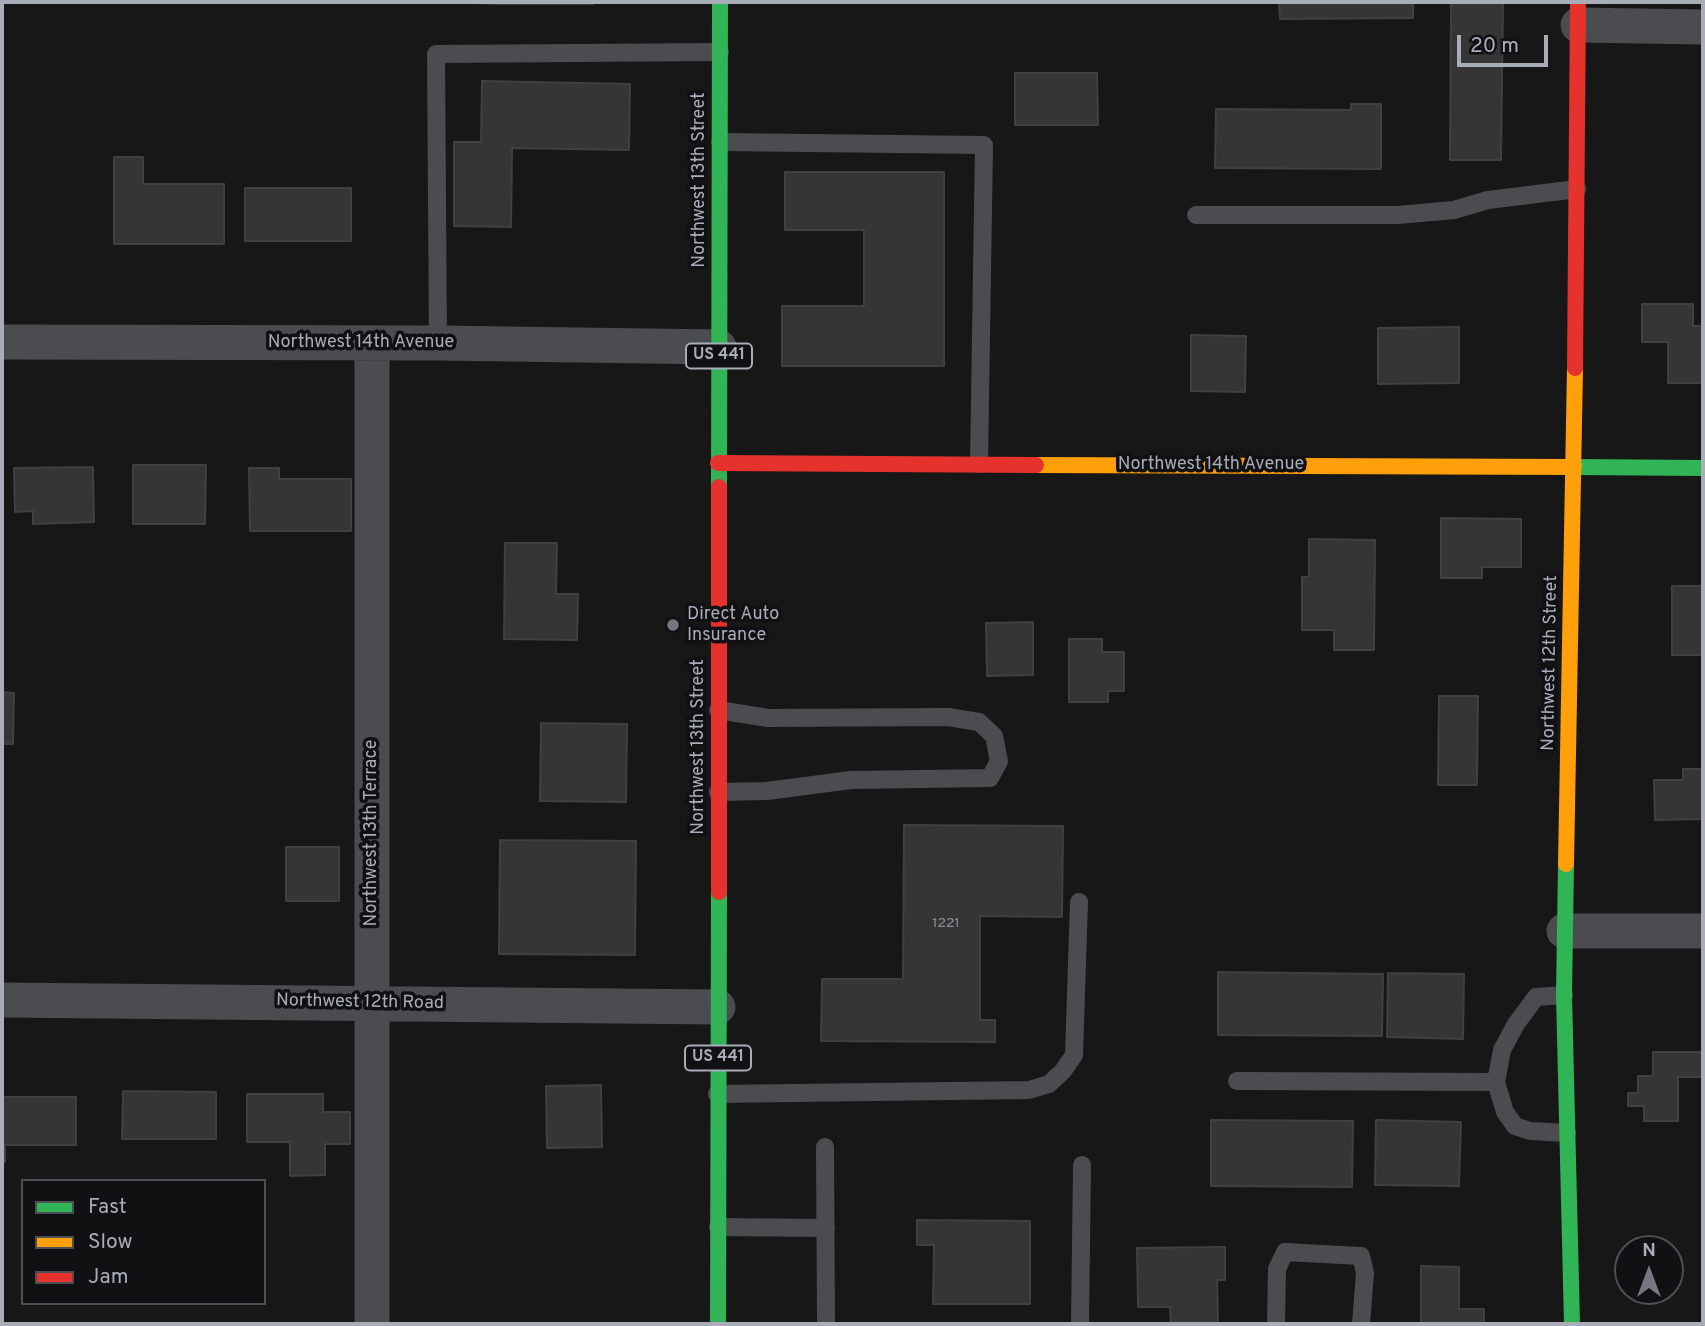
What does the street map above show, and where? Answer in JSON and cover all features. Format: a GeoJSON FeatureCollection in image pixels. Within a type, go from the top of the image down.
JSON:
{"type":"FeatureCollection","features":[{"type":"Feature","properties":{"kind":"street","name":"Northwest 13th Street"},"geometry":{"type":"LineString","coordinates":[[718,1324],[720,2]]}},
{"type":"Feature","properties":{"kind":"street"},"geometry":{"type":"LineString","coordinates":[[1578,13],[1703,27]]}},
{"type":"Feature","properties":{"kind":"street","name":"Northwest 12th Street"},"geometry":{"type":"LineString","coordinates":[[1572,1324],[1564,931],[1574,467],[1578,13]]}},
{"type":"Feature","properties":{"kind":"street","name":"Northwest 14th Avenue"},"geometry":{"type":"LineString","coordinates":[[2,342],[719,347]]}},
{"type":"Feature","properties":{"kind":"street","name":"Northwest 13th Terrace"},"geometry":{"type":"LineString","coordinates":[[372,343],[372,1324]]}},
{"type":"Feature","properties":{"kind":"street","name":"Northwest 14th Avenue"},"geometry":{"type":"LineString","coordinates":[[718,463],[1703,468]]}},
{"type":"Feature","properties":{"kind":"street"},"geometry":{"type":"LineString","coordinates":[[1564,931],[1703,931]]}},
{"type":"Feature","properties":{"kind":"street","name":"Northwest 12th Road"},"geometry":{"type":"LineString","coordinates":[[2,1000],[718,1007]]}},
{"type":"Feature","properties":{"kind":"lane"},"geometry":{"type":"LineString","coordinates":[[438,343],[436,54],[720,52]]}},
{"type":"Feature","properties":{"kind":"lane"},"geometry":{"type":"LineString","coordinates":[[720,142],[984,145],[979,464]]}},
{"type":"Feature","properties":{"kind":"lane"},"geometry":{"type":"LineString","coordinates":[[1196,215],[1397,215],[1454,209],[1502,198],[1577,189]]}},
{"type":"Feature","properties":{"kind":"lane"},"geometry":{"type":"LineString","coordinates":[[718,710],[768,718],[948,717],[979,722],[994,736],[999,761],[990,778],[851,780],[767,791],[718,792]]}},
{"type":"Feature","properties":{"kind":"lane"},"geometry":{"type":"LineString","coordinates":[[718,1094],[1029,1090],[1049,1084],[1063,1071],[1074,1055],[1079,902]]}},
{"type":"Feature","properties":{"kind":"lane"},"geometry":{"type":"LineString","coordinates":[[1564,995],[1536,997],[1502,1050],[1496,1082],[1504,1112],[1515,1126],[1530,1131],[1567,1133]]}},
{"type":"Feature","properties":{"kind":"lane"},"geometry":{"type":"LineString","coordinates":[[1237,1081],[1496,1082]]}},
{"type":"Feature","properties":{"kind":"lane"},"geometry":{"type":"LineString","coordinates":[[825,1147],[826,1324]]}},
{"type":"Feature","properties":{"kind":"lane"},"geometry":{"type":"LineString","coordinates":[[1080,1324],[1082,1165]]}},
{"type":"Feature","properties":{"kind":"lane"},"geometry":{"type":"LineString","coordinates":[[718,1227],[826,1228]]}},
{"type":"Feature","properties":{"kind":"lane"},"geometry":{"type":"LineString","coordinates":[[1276,1324],[1277,1269],[1285,1252],[1361,1256],[1365,1273],[1361,1324]]}},
{"type":"Feature","properties":{"kind":"building"},"geometry":{"type":"Polygon","coordinates":[[[442,2],[593,2],[593,4],[502,4],[442,2]]]}},
{"type":"Feature","properties":{"kind":"building"},"geometry":{"type":"Polygon","coordinates":[[[1279,2],[1413,2],[1413,18],[1280,19],[1279,2]]]}},
{"type":"Feature","properties":{"kind":"building"},"geometry":{"type":"Polygon","coordinates":[[[1451,2],[1503,2],[1501,160],[1450,160],[1451,2]]]}},
{"type":"Feature","properties":{"kind":"building"},"geometry":{"type":"Polygon","coordinates":[[[1015,73],[1097,73],[1098,125],[1015,125],[1015,73]]]}},
{"type":"Feature","properties":{"kind":"building"},"geometry":{"type":"Polygon","coordinates":[[[482,81],[630,84],[629,150],[512,148],[511,227],[454,226],[454,142],[481,142],[482,81]]]}},
{"type":"Feature","properties":{"kind":"building"},"geometry":{"type":"Polygon","coordinates":[[[1351,104],[1381,104],[1381,169],[1215,168],[1216,109],[1351,110],[1351,104]]]}},
{"type":"Feature","properties":{"kind":"building"},"geometry":{"type":"Polygon","coordinates":[[[114,157],[143,157],[143,184],[224,184],[224,244],[114,244],[114,157]]]}},
{"type":"Feature","properties":{"kind":"building"},"geometry":{"type":"Polygon","coordinates":[[[785,172],[944,172],[944,366],[782,366],[782,306],[864,306],[864,230],[785,230],[785,172]]]}},
{"type":"Feature","properties":{"kind":"building"},"geometry":{"type":"Polygon","coordinates":[[[245,188],[351,188],[351,241],[245,241],[245,188]]]}},
{"type":"Feature","properties":{"kind":"building"},"geometry":{"type":"Polygon","coordinates":[[[1642,304],[1693,304],[1693,326],[1703,326],[1703,383],[1668,383],[1668,342],[1642,342],[1642,304]]]}},
{"type":"Feature","properties":{"kind":"building"},"geometry":{"type":"Polygon","coordinates":[[[1459,327],[1459,383],[1378,384],[1378,328],[1459,327]]]}},
{"type":"Feature","properties":{"kind":"building"},"geometry":{"type":"Polygon","coordinates":[[[1191,335],[1246,336],[1245,392],[1191,391],[1191,335]]]}},
{"type":"Feature","properties":{"kind":"building"},"geometry":{"type":"Polygon","coordinates":[[[133,465],[206,465],[205,524],[133,524],[133,465]]]}},
{"type":"Feature","properties":{"kind":"building"},"geometry":{"type":"Polygon","coordinates":[[[93,467],[94,522],[33,524],[33,511],[15,512],[14,468],[93,467]]]}},
{"type":"Feature","properties":{"kind":"building"},"geometry":{"type":"Polygon","coordinates":[[[249,468],[279,468],[279,479],[351,479],[351,531],[250,531],[249,468]]]}},
{"type":"Feature","properties":{"kind":"building"},"geometry":{"type":"Polygon","coordinates":[[[1441,518],[1521,519],[1521,567],[1482,567],[1482,578],[1441,578],[1441,518]]]}},
{"type":"Feature","properties":{"kind":"building"},"geometry":{"type":"Polygon","coordinates":[[[1309,539],[1375,540],[1374,650],[1334,650],[1334,630],[1302,630],[1302,577],[1309,577],[1309,539]]]}},
{"type":"Feature","properties":{"kind":"building"},"geometry":{"type":"Polygon","coordinates":[[[505,543],[557,543],[556,594],[578,594],[577,640],[504,639],[505,543]]]}},
{"type":"Feature","properties":{"kind":"building"},"geometry":{"type":"Polygon","coordinates":[[[1672,586],[1703,586],[1703,655],[1672,655],[1672,586]]]}},
{"type":"Feature","properties":{"kind":"building"},"geometry":{"type":"Polygon","coordinates":[[[1033,622],[1033,675],[987,676],[986,623],[1033,622]]]}},
{"type":"Feature","properties":{"kind":"building"},"geometry":{"type":"Polygon","coordinates":[[[1069,639],[1102,639],[1102,652],[1124,652],[1124,691],[1108,691],[1108,702],[1069,702],[1069,639]]]}},
{"type":"Feature","properties":{"kind":"building"},"geometry":{"type":"Polygon","coordinates":[[[2,692],[14,693],[13,744],[2,744],[2,692]]]}},
{"type":"Feature","properties":{"kind":"building"},"geometry":{"type":"Polygon","coordinates":[[[1439,696],[1478,696],[1477,785],[1438,785],[1439,696]]]}},
{"type":"Feature","properties":{"kind":"building"},"geometry":{"type":"Polygon","coordinates":[[[541,723],[627,724],[626,802],[540,801],[541,723]]]}},
{"type":"Feature","properties":{"kind":"building"},"geometry":{"type":"Polygon","coordinates":[[[1683,769],[1703,769],[1703,819],[1655,820],[1654,780],[1683,780],[1683,769]]]}},
{"type":"Feature","properties":{"kind":"building"},"geometry":{"type":"Polygon","coordinates":[[[904,825],[1063,826],[1062,917],[980,916],[980,1020],[995,1020],[995,1042],[821,1041],[822,979],[903,979],[904,825]]]}},
{"type":"Feature","properties":{"kind":"building"},"geometry":{"type":"Polygon","coordinates":[[[500,840],[636,841],[635,955],[499,954],[500,840]]]}},
{"type":"Feature","properties":{"kind":"building"},"geometry":{"type":"Polygon","coordinates":[[[286,847],[339,847],[339,901],[286,901],[286,847]]]}},
{"type":"Feature","properties":{"kind":"building"},"geometry":{"type":"Polygon","coordinates":[[[1218,972],[1383,974],[1382,1036],[1218,1035],[1218,972]]]}},
{"type":"Feature","properties":{"kind":"building"},"geometry":{"type":"Polygon","coordinates":[[[1388,973],[1464,974],[1463,1039],[1387,1037],[1388,973]]]}},
{"type":"Feature","properties":{"kind":"building"},"geometry":{"type":"Polygon","coordinates":[[[1653,1052],[1703,1052],[1703,1077],[1678,1077],[1678,1121],[1644,1121],[1644,1106],[1628,1106],[1628,1093],[1638,1093],[1638,1076],[1653,1076],[1653,1052]]]}},
{"type":"Feature","properties":{"kind":"building"},"geometry":{"type":"Polygon","coordinates":[[[601,1085],[602,1147],[547,1148],[546,1086],[601,1085]]]}},
{"type":"Feature","properties":{"kind":"building"},"geometry":{"type":"Polygon","coordinates":[[[123,1091],[216,1092],[216,1139],[122,1139],[123,1091]]]}},
{"type":"Feature","properties":{"kind":"building"},"geometry":{"type":"Polygon","coordinates":[[[247,1094],[323,1094],[323,1112],[350,1112],[350,1144],[325,1144],[325,1175],[290,1176],[290,1142],[247,1142],[247,1094]]]}},
{"type":"Feature","properties":{"kind":"building"},"geometry":{"type":"Polygon","coordinates":[[[2,1097],[76,1097],[76,1145],[5,1145],[5,1162],[2,1162],[2,1097]]]}},
{"type":"Feature","properties":{"kind":"building"},"geometry":{"type":"Polygon","coordinates":[[[1211,1120],[1353,1121],[1352,1187],[1211,1186],[1211,1120]]]}},
{"type":"Feature","properties":{"kind":"building"},"geometry":{"type":"Polygon","coordinates":[[[1376,1120],[1461,1122],[1459,1186],[1375,1185],[1376,1120]]]}},
{"type":"Feature","properties":{"kind":"building"},"geometry":{"type":"Polygon","coordinates":[[[917,1220],[1030,1221],[1030,1304],[933,1304],[934,1245],[917,1245],[917,1220]]]}},
{"type":"Feature","properties":{"kind":"building"},"geometry":{"type":"Polygon","coordinates":[[[1225,1247],[1225,1280],[1217,1280],[1218,1324],[1171,1324],[1170,1307],[1138,1307],[1137,1248],[1225,1247]]]}},
{"type":"Feature","properties":{"kind":"building"},"geometry":{"type":"Polygon","coordinates":[[[1421,1266],[1459,1267],[1459,1309],[1484,1309],[1484,1324],[1421,1324],[1421,1266]]]}},
{"type":"Feature","properties":{"kind":"traffic: fast"},"geometry":{"type":"LineString","coordinates":[[719,487],[720,2]]}},
{"type":"Feature","properties":{"kind":"traffic: fast"},"geometry":{"type":"LineString","coordinates":[[1574,467],[1703,468]]}},
{"type":"Feature","properties":{"kind":"traffic: fast"},"geometry":{"type":"LineString","coordinates":[[1566,864],[1564,995],[1572,1324]]}},
{"type":"Feature","properties":{"kind":"traffic: fast"},"geometry":{"type":"LineString","coordinates":[[718,1324],[719,892]]}},
{"type":"Feature","properties":{"kind":"traffic: slow"},"geometry":{"type":"LineString","coordinates":[[1566,864],[1575,368]]}},
{"type":"Feature","properties":{"kind":"traffic: slow"},"geometry":{"type":"LineString","coordinates":[[1036,465],[1574,467]]}},
{"type":"Feature","properties":{"kind":"traffic: jam"},"geometry":{"type":"LineString","coordinates":[[1575,368],[1578,2]]}},
{"type":"Feature","properties":{"kind":"traffic: jam"},"geometry":{"type":"LineString","coordinates":[[718,463],[1036,465]]}},
{"type":"Feature","properties":{"kind":"traffic: jam"},"geometry":{"type":"LineString","coordinates":[[719,487],[719,892]]}},
{"type":"Feature","properties":{"kind":"place","name":"Direct Auto Insurance"},"geometry":{"type":"Point","coordinates":[673,625]}}]}
